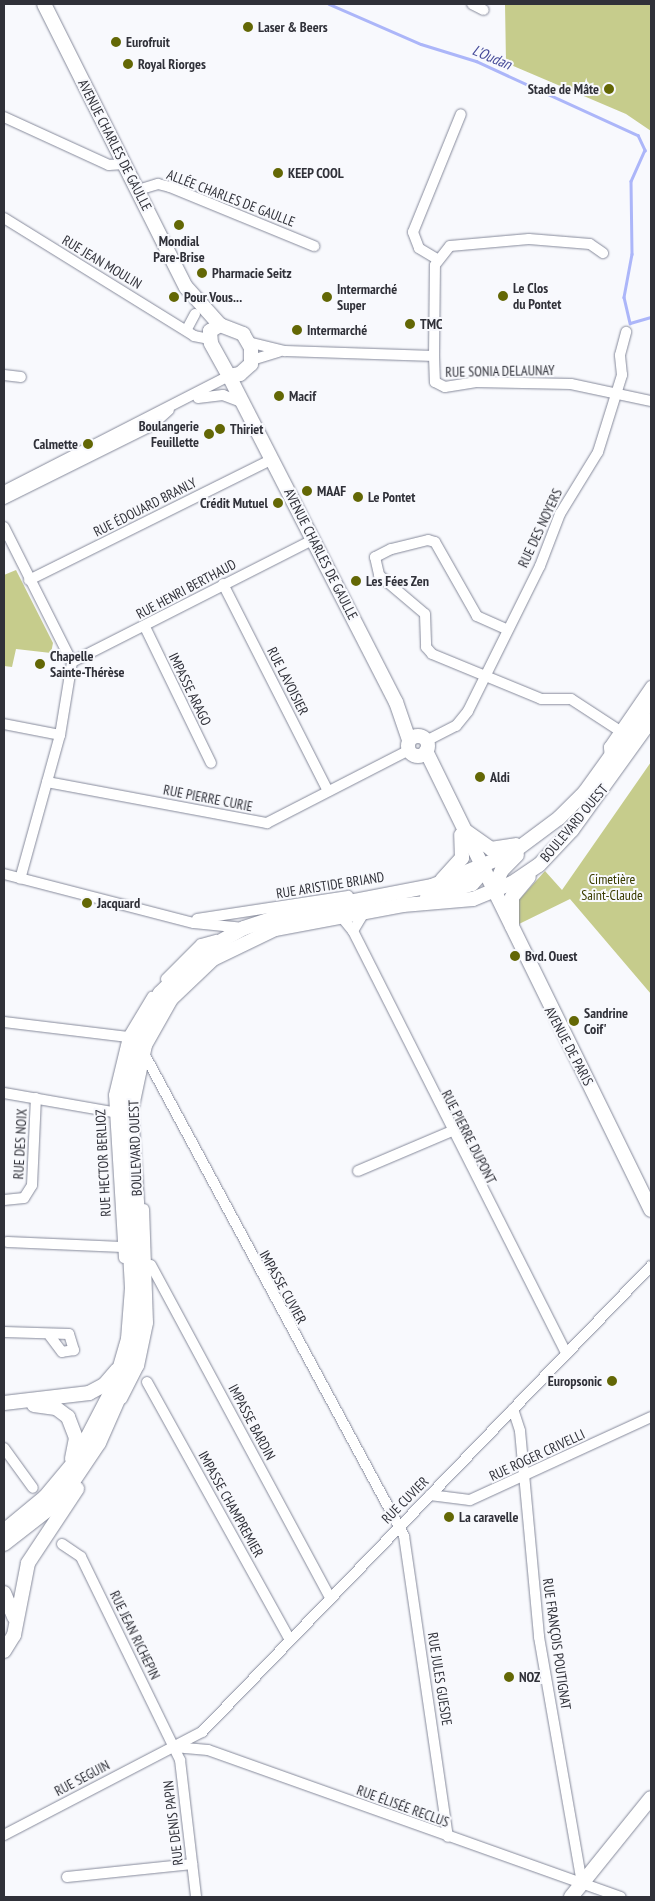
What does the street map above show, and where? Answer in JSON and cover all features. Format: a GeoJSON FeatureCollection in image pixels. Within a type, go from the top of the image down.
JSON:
{"type":"FeatureCollection","features":[{"type":"Feature","properties":{"kind":"main road","name":"AVENUE CHARLES DE GAULLE"},"geometry":{"type":"LineString","coordinates":[[44,4],[186,287],[213,332],[229,376],[247,406],[487,880]]}},
{"type":"Feature","properties":{"kind":"main road","name":"AVENUE CHARLES DE GAULLE"},"geometry":{"type":"LineString","coordinates":[[186,287],[195,314],[213,332]]}},
{"type":"Feature","properties":{"kind":"main road"},"geometry":{"type":"LineString","coordinates":[[213,332],[240,332],[248,342]]}},
{"type":"Feature","properties":{"kind":"main road","name":"AVENUE CHARLES DE GAULLE"},"geometry":{"type":"LineString","coordinates":[[247,406],[248,342]]}},
{"type":"Feature","properties":{"kind":"main road"},"geometry":{"type":"LineString","coordinates":[[229,376],[248,366]]}},
{"type":"Feature","properties":{"kind":"main road","name":"BOULEVARD OUEST"},"geometry":{"type":"LineString","coordinates":[[4,1544],[49,1509],[99,1443],[138,1342],[143,1292],[131,1111],[135,1079],[145,1045],[181,987],[223,939],[403,904],[464,901],[573,805],[610,758],[651,700]]}},
{"type":"Feature","properties":{"kind":"main road","name":"BOULEVARD OUEST"},"geometry":{"type":"LineString","coordinates":[[4,1531],[45,1497],[67,1471],[115,1401],[121,1365],[128,1339],[131,1272],[120,1124],[128,1062],[160,993],[223,939],[244,928],[286,914],[450,881],[487,880],[539,865],[588,810],[651,720]]}},
{"type":"Feature","properties":{"kind":"main road"},"geometry":{"type":"LineString","coordinates":[[461,826],[491,849],[529,842]]}},
{"type":"Feature","properties":{"kind":"main road"},"geometry":{"type":"LineString","coordinates":[[432,886],[461,862],[461,826]]}},
{"type":"Feature","properties":{"kind":"main road"},"geometry":{"type":"LineString","coordinates":[[403,904],[487,880],[502,870],[529,842]]}},
{"type":"Feature","properties":{"kind":"main road"},"geometry":{"type":"LineString","coordinates":[[513,937],[512,897],[539,865]]}},
{"type":"Feature","properties":{"kind":"main road","name":"AVENUE DE PARIS"},"geometry":{"type":"LineString","coordinates":[[487,880],[513,937],[651,1210]]}},
{"type":"Feature","properties":{"kind":"main road"},"geometry":{"type":"LineString","coordinates":[[4,1404],[89,1393],[104,1385],[121,1365]]}},
{"type":"Feature","properties":{"kind":"main road"},"geometry":{"type":"LineString","coordinates":[[4,1404],[48,1406],[68,1417],[76,1443],[67,1471]]}},
{"type":"Feature","properties":{"kind":"main road"},"geometry":{"type":"LineString","coordinates":[[4,1651],[16,1624],[28,1562],[95,1462],[99,1443]]}},
{"type":"Feature","properties":{"kind":"main road"},"geometry":{"type":"LineString","coordinates":[[4,1593],[16,1624]]}},
{"type":"Feature","properties":{"kind":"main road"},"geometry":{"type":"LineString","coordinates":[[571,1897],[651,1798]]}},
{"type":"Feature","properties":{"kind":"street"},"geometry":{"type":"LineString","coordinates":[[472,4],[484,10]]}},
{"type":"Feature","properties":{"kind":"street"},"geometry":{"type":"LineString","coordinates":[[437,259],[419,248],[413,232],[461,114]]}},
{"type":"Feature","properties":{"kind":"street"},"geometry":{"type":"LineString","coordinates":[[4,117],[109,165],[124,164]]}},
{"type":"Feature","properties":{"kind":"street","name":"ALLÉE CHARLES DE GAULLE"},"geometry":{"type":"LineString","coordinates":[[138,190],[158,184],[170,187],[314,246]]}},
{"type":"Feature","properties":{"kind":"street","name":"RUE JEAN MOULIN"},"geometry":{"type":"LineString","coordinates":[[4,218],[187,329],[213,332]]}},
{"type":"Feature","properties":{"kind":"street"},"geometry":{"type":"LineString","coordinates":[[434,356],[437,259],[450,246],[481,240],[590,244],[603,253]]}},
{"type":"Feature","properties":{"kind":"street"},"geometry":{"type":"LineString","coordinates":[[187,329],[195,314]]}},
{"type":"Feature","properties":{"kind":"street","name":"RUE DES NOYERS"},"geometry":{"type":"LineString","coordinates":[[418,746],[464,718],[506,628],[540,566],[560,514],[598,452],[617,392],[626,332]]}},
{"type":"Feature","properties":{"kind":"street","name":"RUE SONIA DELAUNAY"},"geometry":{"type":"LineString","coordinates":[[248,342],[285,351],[434,356],[435,382],[445,387],[475,382],[571,384],[617,392],[651,401]]}},
{"type":"Feature","properties":{"kind":"street","name":"RUE SONIA DELAUNAY"},"geometry":{"type":"LineString","coordinates":[[248,366],[285,351]]}},
{"type":"Feature","properties":{"kind":"street"},"geometry":{"type":"LineString","coordinates":[[4,375],[21,377]]}},
{"type":"Feature","properties":{"kind":"street"},"geometry":{"type":"LineString","coordinates":[[4,499],[229,376]]}},
{"type":"Feature","properties":{"kind":"street"},"geometry":{"type":"LineString","coordinates":[[189,399],[223,395],[247,406]]}},
{"type":"Feature","properties":{"kind":"street"},"geometry":{"type":"LineString","coordinates":[[4,491],[80,457]]}},
{"type":"Feature","properties":{"kind":"street","name":"RUE ÉDOUARD BRANLY"},"geometry":{"type":"LineString","coordinates":[[29,580],[273,458]]}},
{"type":"Feature","properties":{"kind":"street"},"geometry":{"type":"LineString","coordinates":[[4,527],[29,580],[72,662],[60,735],[20,879]]}},
{"type":"Feature","properties":{"kind":"street","name":"RUE HENRI BERTHAUD"},"geometry":{"type":"LineString","coordinates":[[72,662],[314,539]]}},
{"type":"Feature","properties":{"kind":"street"},"geometry":{"type":"LineString","coordinates":[[506,628],[477,616],[435,542],[405,545],[378,554],[374,564],[379,575],[425,614],[429,652],[485,674],[540,699],[571,699],[620,731]]}},
{"type":"Feature","properties":{"kind":"street","name":"RUE LAVOISIER"},"geometry":{"type":"LineString","coordinates":[[223,584],[328,791]]}},
{"type":"Feature","properties":{"kind":"street","name":"IMPASSE ARAGO"},"geometry":{"type":"LineString","coordinates":[[144,626],[211,763]]}},
{"type":"Feature","properties":{"kind":"street"},"geometry":{"type":"LineString","coordinates":[[610,758],[609,747],[651,686]]}},
{"type":"Feature","properties":{"kind":"street"},"geometry":{"type":"LineString","coordinates":[[4,724],[60,735]]}},
{"type":"Feature","properties":{"kind":"street","name":"RUE PIERRE CURIE"},"geometry":{"type":"LineString","coordinates":[[47,782],[267,823],[418,746]]}},
{"type":"Feature","properties":{"kind":"street","name":"RUE ARISTIDE BRIAND"},"geometry":{"type":"LineString","coordinates":[[4,874],[194,924],[223,939]]}},
{"type":"Feature","properties":{"kind":"street","name":"RUE ARISTIDE BRIAND"},"geometry":{"type":"LineString","coordinates":[[194,924],[232,915],[432,886]]}},
{"type":"Feature","properties":{"kind":"street"},"geometry":{"type":"LineString","coordinates":[[353,931],[365,911]]}},
{"type":"Feature","properties":{"kind":"street"},"geometry":{"type":"LineString","coordinates":[[194,924],[201,944],[223,939],[232,915]]}},
{"type":"Feature","properties":{"kind":"street","name":"RUE PIERRE DUPONT"},"geometry":{"type":"LineString","coordinates":[[340,916],[353,931],[450,1132],[566,1353]]}},
{"type":"Feature","properties":{"kind":"street","name":"RUE HECTOR BERLIOZ"},"geometry":{"type":"LineString","coordinates":[[131,1272],[124,1268],[113,1112],[128,1037],[158,988],[201,944]]}},
{"type":"Feature","properties":{"kind":"street"},"geometry":{"type":"LineString","coordinates":[[115,1401],[131,1388],[144,1348],[149,1260],[138,1110],[147,1058],[181,987]]}},
{"type":"Feature","properties":{"kind":"street"},"geometry":{"type":"LineString","coordinates":[[4,1022],[128,1037]]}},
{"type":"Feature","properties":{"kind":"street","name":"IMPASSE CUVIER"},"geometry":{"type":"LineString","coordinates":[[147,1058],[399,1526]]}},
{"type":"Feature","properties":{"kind":"street"},"geometry":{"type":"LineString","coordinates":[[4,1093],[113,1112]]}},
{"type":"Feature","properties":{"kind":"street","name":"RUE DES NOIX"},"geometry":{"type":"LineString","coordinates":[[4,1200],[24,1198],[32,1185],[36,1098]]}},
{"type":"Feature","properties":{"kind":"street"},"geometry":{"type":"LineString","coordinates":[[358,1172],[450,1132]]}},
{"type":"Feature","properties":{"kind":"street"},"geometry":{"type":"LineString","coordinates":[[7,1242],[123,1247]]}},
{"type":"Feature","properties":{"kind":"street","name":"IMPASSE BARDIN"},"geometry":{"type":"LineString","coordinates":[[149,1260],[330,1598]]}},
{"type":"Feature","properties":{"kind":"street","name":"RUE CUVIER"},"geometry":{"type":"LineString","coordinates":[[174,1747],[202,1732],[651,1266]]}},
{"type":"Feature","properties":{"kind":"street"},"geometry":{"type":"LineString","coordinates":[[4,1332],[50,1336]]}},
{"type":"Feature","properties":{"kind":"street","name":"IMPASSE CHAMPREMIER"},"geometry":{"type":"LineString","coordinates":[[147,1382],[290,1640]]}},
{"type":"Feature","properties":{"kind":"street","name":"RUE FRANÇOIS POUTIGNAT"},"geometry":{"type":"LineString","coordinates":[[513,1408],[519,1416],[523,1477],[539,1637],[582,1883]]}},
{"type":"Feature","properties":{"kind":"street","name":"RUE ROGER CRIVELLI"},"geometry":{"type":"LineString","coordinates":[[430,1495],[470,1500],[651,1417]]}},
{"type":"Feature","properties":{"kind":"street"},"geometry":{"type":"LineString","coordinates":[[4,1448],[32,1488]]}},
{"type":"Feature","properties":{"kind":"street","name":"RUE JULES GUESDE"},"geometry":{"type":"LineString","coordinates":[[399,1526],[404,1536],[448,1837]]}},
{"type":"Feature","properties":{"kind":"street","name":"RUE JEAN RICHEPIN"},"geometry":{"type":"LineString","coordinates":[[62,1544],[81,1558],[174,1747]]}},
{"type":"Feature","properties":{"kind":"street","name":"RUE ÉLISÉE RECLUS"},"geometry":{"type":"LineString","coordinates":[[174,1747],[208,1750],[621,1897]]}},
{"type":"Feature","properties":{"kind":"street","name":"RUE SEGUIN"},"geometry":{"type":"LineString","coordinates":[[4,1835],[174,1747]]}},
{"type":"Feature","properties":{"kind":"street","name":"RUE DENIS PAPIN"},"geometry":{"type":"LineString","coordinates":[[174,1747],[180,1760],[196,1897]]}},
{"type":"Feature","properties":{"kind":"street"},"geometry":{"type":"LineString","coordinates":[[67,1877],[192,1864]]}},
{"type":"Feature","properties":{"kind":"green space","name":"Stade de Mâte"},"geometry":{"type":"Polygon","coordinates":[[[505,4],[651,4],[651,131],[626,114],[506,63],[505,4]]]}},
{"type":"Feature","properties":{"kind":"green space"},"geometry":{"type":"Polygon","coordinates":[[[16,570],[53,643],[51,653],[16,649],[12,667],[4,666],[4,575],[16,570]]]}},
{"type":"Feature","properties":{"kind":"green space","name":"Cimetière Saint-Claude"},"geometry":{"type":"Polygon","coordinates":[[[651,762],[651,994],[570,899],[519,924],[516,914],[518,901],[545,871],[562,890],[651,762]]]}},
{"type":"Feature","properties":{"kind":"waterway","name":"L'Oudan"},"geometry":{"type":"LineString","coordinates":[[329,4],[421,44],[476,61],[638,135],[645,150],[631,181],[632,254],[624,297],[630,323],[651,317]]}},
{"type":"Feature","properties":{"kind":"place","name":"Laser & Beers"},"geometry":{"type":"Point","coordinates":[248,27]}},
{"type":"Feature","properties":{"kind":"place","name":"Eurofruit"},"geometry":{"type":"Point","coordinates":[116,42]}},
{"type":"Feature","properties":{"kind":"place","name":"Royal Riorges"},"geometry":{"type":"Point","coordinates":[128,64]}},
{"type":"Feature","properties":{"kind":"place","name":"Stade de Mâte"},"geometry":{"type":"Point","coordinates":[609,89]}},
{"type":"Feature","properties":{"kind":"place","name":"KEEP COOL"},"geometry":{"type":"Point","coordinates":[278,173]}},
{"type":"Feature","properties":{"kind":"place","name":"Mondial Pare-Brise"},"geometry":{"type":"Point","coordinates":[179,225]}},
{"type":"Feature","properties":{"kind":"place","name":"Pharmacie Seitz"},"geometry":{"type":"Point","coordinates":[202,273]}},
{"type":"Feature","properties":{"kind":"place","name":"Le Clos du Pontet"},"geometry":{"type":"Point","coordinates":[503,296]}},
{"type":"Feature","properties":{"kind":"place","name":"Pour Vous..."},"geometry":{"type":"Point","coordinates":[174,297]}},
{"type":"Feature","properties":{"kind":"place","name":"Intermarché Super"},"geometry":{"type":"Point","coordinates":[327,297]}},
{"type":"Feature","properties":{"kind":"place","name":"TMC"},"geometry":{"type":"Point","coordinates":[410,324]}},
{"type":"Feature","properties":{"kind":"place","name":"Intermarché"},"geometry":{"type":"Point","coordinates":[297,330]}},
{"type":"Feature","properties":{"kind":"place","name":"Macif"},"geometry":{"type":"Point","coordinates":[279,396]}},
{"type":"Feature","properties":{"kind":"place","name":"Thiriet"},"geometry":{"type":"Point","coordinates":[220,429]}},
{"type":"Feature","properties":{"kind":"place","name":"Boulangerie Feuillette"},"geometry":{"type":"Point","coordinates":[209,434]}},
{"type":"Feature","properties":{"kind":"place","name":"Calmette"},"geometry":{"type":"Point","coordinates":[88,444]}},
{"type":"Feature","properties":{"kind":"place","name":"MAAF"},"geometry":{"type":"Point","coordinates":[307,491]}},
{"type":"Feature","properties":{"kind":"place","name":"Le Pontet"},"geometry":{"type":"Point","coordinates":[358,497]}},
{"type":"Feature","properties":{"kind":"place","name":"Crédit Mutuel"},"geometry":{"type":"Point","coordinates":[278,503]}},
{"type":"Feature","properties":{"kind":"place","name":"Les Fées Zen"},"geometry":{"type":"Point","coordinates":[356,581]}},
{"type":"Feature","properties":{"kind":"place","name":"Chapelle Sainte-Thérèse"},"geometry":{"type":"Point","coordinates":[40,664]}},
{"type":"Feature","properties":{"kind":"place","name":"Aldi"},"geometry":{"type":"Point","coordinates":[480,777]}},
{"type":"Feature","properties":{"kind":"place","name":"Jacquard"},"geometry":{"type":"Point","coordinates":[87,903]}},
{"type":"Feature","properties":{"kind":"place","name":"Bvd. Ouest"},"geometry":{"type":"Point","coordinates":[515,956]}},
{"type":"Feature","properties":{"kind":"place","name":"Sandrine Coif'"},"geometry":{"type":"Point","coordinates":[574,1021]}},
{"type":"Feature","properties":{"kind":"place","name":"Europsonic"},"geometry":{"type":"Point","coordinates":[612,1381]}},
{"type":"Feature","properties":{"kind":"place","name":"La caravelle"},"geometry":{"type":"Point","coordinates":[449,1517]}},
{"type":"Feature","properties":{"kind":"place","name":"NOZ"},"geometry":{"type":"Point","coordinates":[509,1677]}}]}
